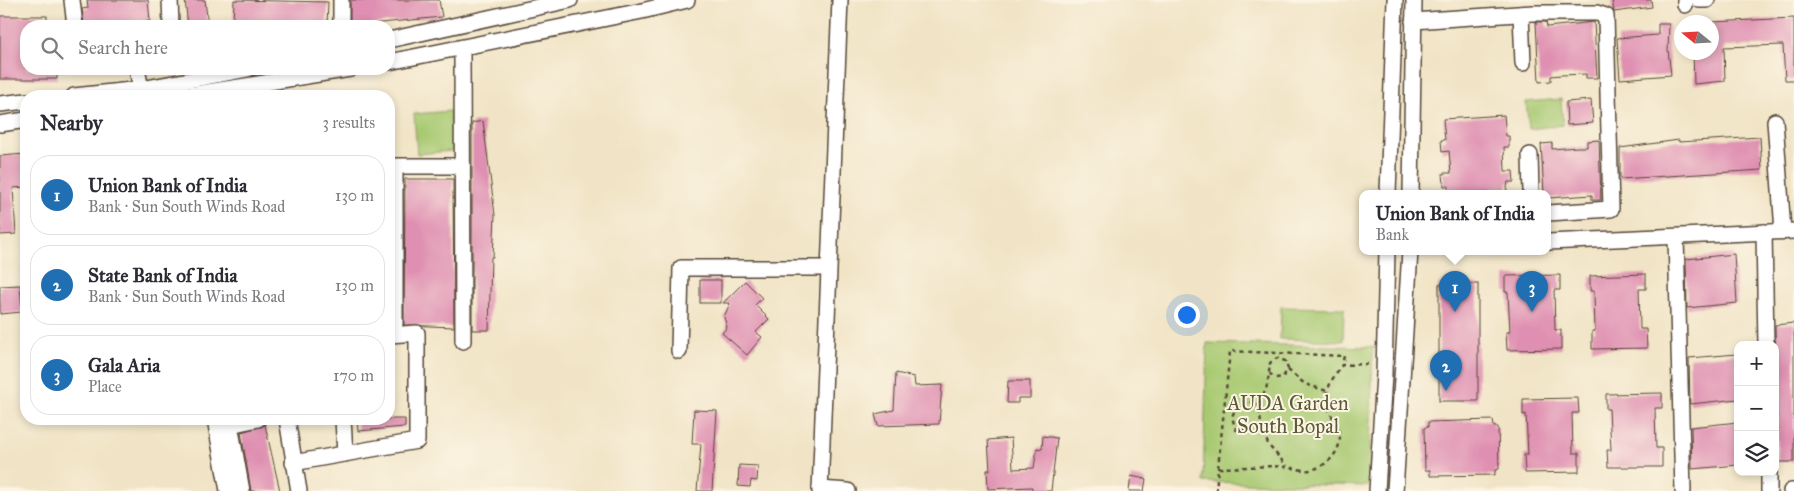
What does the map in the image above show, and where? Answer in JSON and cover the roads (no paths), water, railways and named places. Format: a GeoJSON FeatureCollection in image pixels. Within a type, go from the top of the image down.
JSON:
{"type":"FeatureCollection","features":[{"type":"Feature","properties":{"kind":"street"},"geometry":{"type":"LineString","coordinates":[[72,0],[74,20]]}},
{"type":"Feature","properties":{"kind":"street"},"geometry":{"type":"LineString","coordinates":[[170,0],[172,20]]}},
{"type":"Feature","properties":{"kind":"street"},"geometry":{"type":"LineString","coordinates":[[341,0],[341,20]]}},
{"type":"Feature","properties":{"kind":"street"},"geometry":{"type":"LineString","coordinates":[[395,39],[570,0]]}},
{"type":"Feature","properties":{"kind":"street"},"geometry":{"type":"LineString","coordinates":[[395,61],[687,0]]}},
{"type":"Feature","properties":{"kind":"street"},"geometry":{"type":"LineString","coordinates":[[840,0],[820,490],[848,491]]}},
{"type":"Feature","properties":{"kind":"street"},"geometry":{"type":"LineString","coordinates":[[1388,190],[1395,0]]}},
{"type":"Feature","properties":{"kind":"street"},"geometry":{"type":"LineString","coordinates":[[1411,190],[1414,0]]}},
{"type":"Feature","properties":{"kind":"street"},"geometry":{"type":"LineString","coordinates":[[1690,2],[1707,0]]}},
{"type":"Feature","properties":{"kind":"street"},"geometry":{"type":"LineString","coordinates":[[1413,21],[1521,14],[1597,13],[1606,16],[1610,209],[1551,213]]}},
{"type":"Feature","properties":{"kind":"street"},"geometry":{"type":"LineString","coordinates":[[1521,14],[1523,62]]}},
{"type":"Feature","properties":{"kind":"street"},"geometry":{"type":"LineString","coordinates":[[462,48],[463,342]]}},
{"type":"Feature","properties":{"kind":"street"},"geometry":{"type":"LineString","coordinates":[[138,75],[142,89]]}},
{"type":"Feature","properties":{"kind":"street"},"geometry":{"type":"LineString","coordinates":[[132,90],[216,75]]}},
{"type":"Feature","properties":{"kind":"street"},"geometry":{"type":"LineString","coordinates":[[259,90],[324,75]]}},
{"type":"Feature","properties":{"kind":"street"},"geometry":{"type":"LineString","coordinates":[[0,104],[20,102]]}},
{"type":"Feature","properties":{"kind":"street"},"geometry":{"type":"LineString","coordinates":[[0,124],[20,121]]}},
{"type":"Feature","properties":{"kind":"street"},"geometry":{"type":"LineString","coordinates":[[1775,121],[1788,231]]}},
{"type":"Feature","properties":{"kind":"street"},"geometry":{"type":"LineString","coordinates":[[1530,156],[1532,190]]}},
{"type":"Feature","properties":{"kind":"street"},"geometry":{"type":"LineString","coordinates":[[395,166],[462,166]]}},
{"type":"Feature","properties":{"kind":"street"},"geometry":{"type":"LineString","coordinates":[[1788,231],[1785,194],[1786,188],[1794,186]]}},
{"type":"Feature","properties":{"kind":"street"},"geometry":{"type":"LineString","coordinates":[[1551,242],[1676,238],[1788,231]]}},
{"type":"Feature","properties":{"kind":"street"},"geometry":{"type":"LineString","coordinates":[[1764,232],[1766,341]]}},
{"type":"Feature","properties":{"kind":"street"},"geometry":{"type":"LineString","coordinates":[[1676,238],[1683,491]]}},
{"type":"Feature","properties":{"kind":"street"},"geometry":{"type":"LineString","coordinates":[[1377,491],[1384,374],[1387,255]]}},
{"type":"Feature","properties":{"kind":"street"},"geometry":{"type":"LineString","coordinates":[[1395,491],[1410,255]]}},
{"type":"Feature","properties":{"kind":"street"},"geometry":{"type":"LineString","coordinates":[[679,351],[681,268],[828,268]]}},
{"type":"Feature","properties":{"kind":"street"},"geometry":{"type":"LineString","coordinates":[[293,463],[416,441],[417,333],[395,330]]}},
{"type":"Feature","properties":{"kind":"street"},"geometry":{"type":"LineString","coordinates":[[217,425],[228,491]]}},
{"type":"Feature","properties":{"kind":"street"},"geometry":{"type":"LineString","coordinates":[[230,425],[242,491]]}},
{"type":"Feature","properties":{"kind":"street"},"geometry":{"type":"LineString","coordinates":[[288,425],[299,491]]}},
{"type":"Feature","properties":{"kind":"street"},"geometry":{"type":"LineString","coordinates":[[343,425],[345,454]]}},
{"type":"Feature","properties":{"kind":"street"},"geometry":{"type":"LineString","coordinates":[[1769,476],[1769,491]]}},
{"type":"Feature","properties":{"kind":"place","name":"Union Bank of India"},"geometry":{"type":"Point","coordinates":[1455,312]}},
{"type":"Feature","properties":{"kind":"place","name":"Gala Aria"},"geometry":{"type":"Point","coordinates":[1532,312]}},
{"type":"Feature","properties":{"kind":"place","name":"State Bank of India"},"geometry":{"type":"Point","coordinates":[1446,391]}},
{"type":"Feature","properties":{"kind":"park label","name":"AUDA Garden South Bopal"},"geometry":{"type":"Point","coordinates":[1288,414]}}]}
